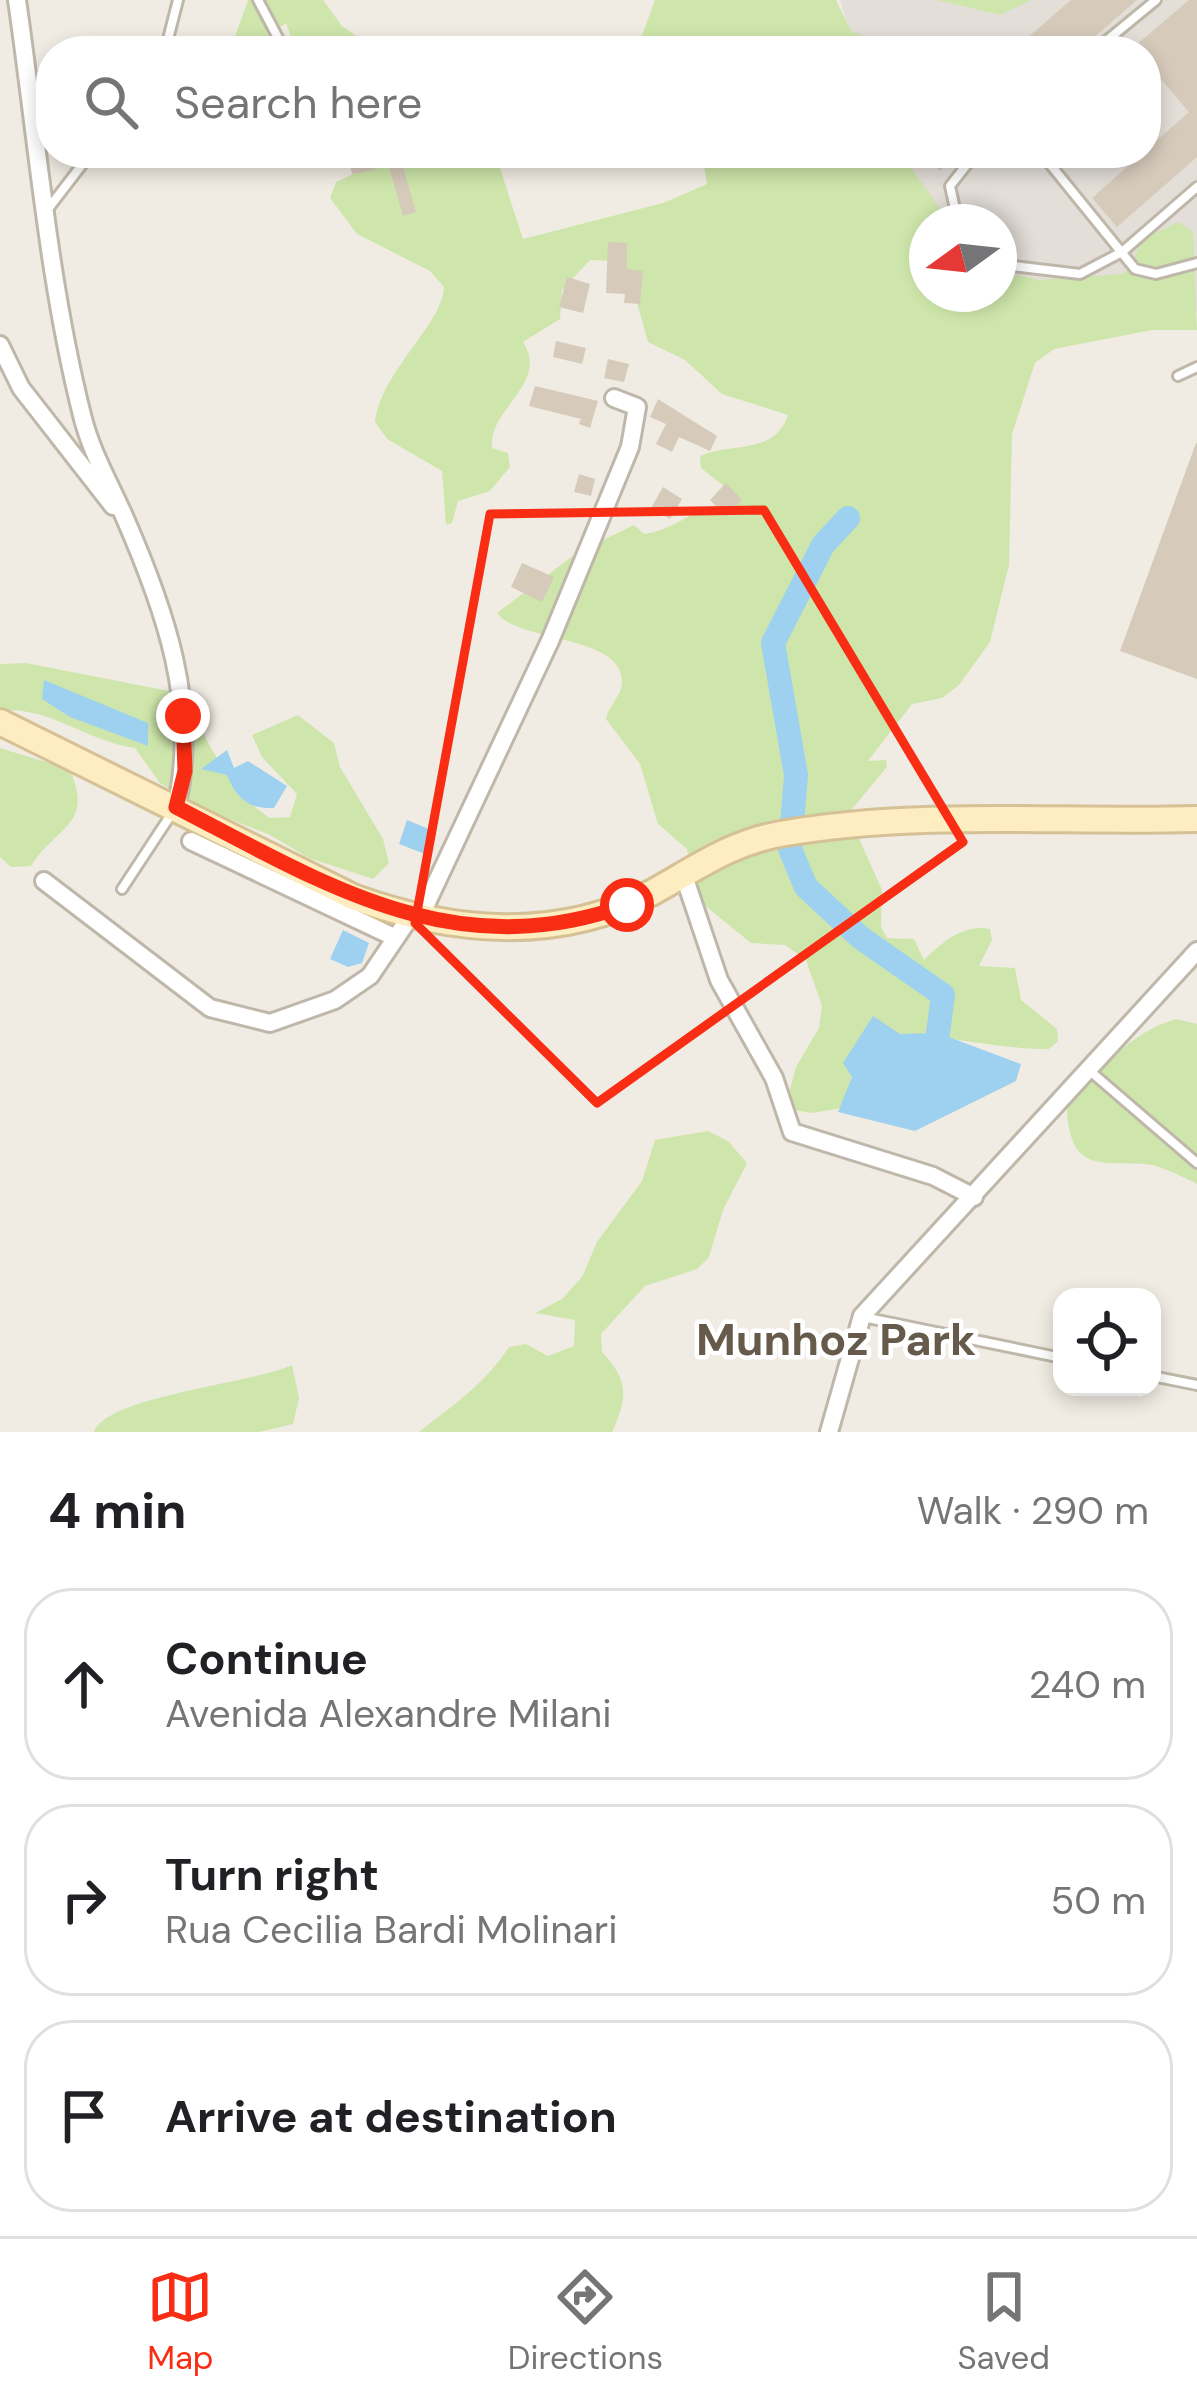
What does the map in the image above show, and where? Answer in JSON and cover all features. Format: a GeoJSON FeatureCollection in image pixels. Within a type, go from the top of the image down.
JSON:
{"type":"FeatureCollection","features":[{"type":"Feature","properties":{"kind":"street"},"geometry":{"type":"LineString","coordinates":[[16,0],[36,135]]}},
{"type":"Feature","properties":{"kind":"street"},"geometry":{"type":"LineString","coordinates":[[41,168],[83,422],[123,514],[178,665],[185,771],[176,807]]}},
{"type":"Feature","properties":{"kind":"street"},"geometry":{"type":"LineString","coordinates":[[0,345],[21,388],[100,494],[123,514]]}},
{"type":"Feature","properties":{"kind":"street"},"geometry":{"type":"LineString","coordinates":[[44,881],[210,1008],[235,1018],[270,1023],[334,1000],[370,976],[416,915],[550,641],[630,447],[637,406],[614,398]]}},
{"type":"Feature","properties":{"kind":"street"},"geometry":{"type":"LineString","coordinates":[[0,722],[353,898],[493,929],[544,928],[627,905],[721,851],[784,833],[1030,818],[1197,819]]}},
{"type":"Feature","properties":{"kind":"street"},"geometry":{"type":"LineString","coordinates":[[191,841],[396,938]]}},
{"type":"Feature","properties":{"kind":"street"},"geometry":{"type":"LineString","coordinates":[[683,873],[718,980],[773,1078],[792,1132],[933,1176],[974,1197]]}},
{"type":"Feature","properties":{"kind":"street"},"geometry":{"type":"LineString","coordinates":[[829,1432],[862,1316],[1197,951]]}},
{"type":"Feature","properties":{"kind":"lane"},"geometry":{"type":"LineString","coordinates":[[167,36],[178,0]]}},
{"type":"Feature","properties":{"kind":"lane"},"geometry":{"type":"LineString","coordinates":[[258,0],[277,36]]}},
{"type":"Feature","properties":{"kind":"lane"},"geometry":{"type":"LineString","coordinates":[[1112,36],[1156,0]]}},
{"type":"Feature","properties":{"kind":"lane"},"geometry":{"type":"LineString","coordinates":[[47,210],[79,168]]}},
{"type":"Feature","properties":{"kind":"lane"},"geometry":{"type":"LineString","coordinates":[[954,204],[950,186],[964,168]]}},
{"type":"Feature","properties":{"kind":"lane"},"geometry":{"type":"LineString","coordinates":[[1053,168],[1144,273],[1197,263]]}},
{"type":"Feature","properties":{"kind":"lane"},"geometry":{"type":"LineString","coordinates":[[1017,266],[1080,274],[1122,252],[1197,188]]}},
{"type":"Feature","properties":{"kind":"lane"},"geometry":{"type":"LineString","coordinates":[[1178,376],[1197,367]]}},
{"type":"Feature","properties":{"kind":"lane"},"geometry":{"type":"LineString","coordinates":[[122,889],[176,807]]}},
{"type":"Feature","properties":{"kind":"lane"},"geometry":{"type":"LineString","coordinates":[[1089,1070],[1197,1163]]}},
{"type":"Feature","properties":{"kind":"lane"},"geometry":{"type":"LineString","coordinates":[[862,1316],[1053,1356]]}},
{"type":"Feature","properties":{"kind":"lane"},"geometry":{"type":"LineString","coordinates":[[1161,1378],[1197,1385]]}},
{"type":"Feature","properties":{"kind":"highlighted area"},"geometry":{"type":"Polygon","coordinates":[[[764,510],[963,842],[597,1103],[415,923],[490,514],[764,510]]]}},
{"type":"Feature","properties":{"kind":"shaded area"},"geometry":{"type":"Polygon","coordinates":[[[840,0],[1197,0],[1197,312],[1017,296],[1017,204],[916,204],[894,168],[1161,168],[1161,36],[851,36],[840,0]]]}},
{"type":"Feature","properties":{"kind":"green space"},"geometry":{"type":"Polygon","coordinates":[[[248,0],[323,0],[342,26],[357,36],[291,36],[286,23],[268,36],[235,36],[248,0]]]}},
{"type":"Feature","properties":{"kind":"green space"},"geometry":{"type":"Polygon","coordinates":[[[655,0],[836,0],[851,31],[864,36],[642,36],[655,0]]]}},
{"type":"Feature","properties":{"kind":"green space"},"geometry":{"type":"Polygon","coordinates":[[[937,0],[1031,0],[1000,15],[937,0]]]}},
{"type":"Feature","properties":{"kind":"green space"},"geometry":{"type":"Polygon","coordinates":[[[366,168],[500,168],[523,239],[663,203],[707,184],[704,168],[911,168],[936,204],[909,204],[909,312],[1017,312],[1017,275],[1040,280],[1122,274],[1131,267],[1142,239],[1179,222],[1193,232],[1197,330],[1152,330],[1054,349],[1035,363],[1012,434],[1009,565],[990,642],[959,685],[942,698],[912,704],[868,761],[886,760],[887,767],[848,814],[882,890],[881,927],[887,938],[914,939],[924,960],[962,932],[990,929],[992,940],[979,966],[1015,968],[1021,1000],[1057,1029],[1058,1041],[1049,1049],[887,1033],[852,1075],[843,1108],[811,1113],[785,1108],[796,1067],[819,1028],[822,1006],[806,960],[785,945],[751,943],[698,900],[687,849],[658,824],[640,764],[606,719],[622,685],[619,668],[608,656],[526,630],[497,613],[578,552],[634,525],[644,534],[655,532],[726,503],[730,491],[701,468],[700,456],[773,437],[788,415],[722,394],[685,360],[648,342],[636,299],[611,261],[590,260],[562,290],[560,319],[523,342],[529,371],[493,434],[492,448],[508,453],[510,467],[490,491],[458,501],[452,523],[446,525],[442,471],[387,439],[375,422],[388,385],[434,317],[444,287],[430,271],[357,234],[330,198],[336,182],[366,168]]]}},
{"type":"Feature","properties":{"kind":"green space"},"geometry":{"type":"Polygon","coordinates":[[[26,663],[184,694],[231,779],[270,818],[290,817],[297,794],[262,757],[252,735],[298,715],[334,743],[340,767],[383,839],[389,863],[373,879],[309,858],[160,783],[135,748],[35,713],[0,711],[0,664],[26,663]]]}},
{"type":"Feature","properties":{"kind":"green space"},"geometry":{"type":"Polygon","coordinates":[[[0,748],[69,769],[76,787],[75,814],[31,866],[11,867],[0,857],[0,748]]]}},
{"type":"Feature","properties":{"kind":"green space"},"geometry":{"type":"Polygon","coordinates":[[[1177,1019],[1197,1024],[1197,1184],[1151,1165],[1089,1159],[1074,1143],[1069,1129],[1067,1109],[1102,1067],[1144,1033],[1177,1019]]]}},
{"type":"Feature","properties":{"kind":"green space"},"geometry":{"type":"Polygon","coordinates":[[[708,1131],[728,1141],[747,1163],[723,1210],[709,1257],[697,1269],[645,1286],[601,1334],[602,1352],[623,1389],[612,1432],[419,1432],[479,1383],[509,1347],[526,1344],[548,1356],[574,1346],[575,1320],[535,1313],[562,1299],[582,1277],[597,1242],[642,1181],[655,1140],[708,1131]]]}},
{"type":"Feature","properties":{"kind":"green space"},"geometry":{"type":"Polygon","coordinates":[[[292,1365],[299,1398],[293,1424],[259,1432],[94,1432],[125,1409],[292,1365]]]}},
{"type":"Feature","properties":{"kind":"water"},"geometry":{"type":"Polygon","coordinates":[[[44,680],[148,723],[148,746],[70,717],[42,699],[44,680]]]}},
{"type":"Feature","properties":{"kind":"water"},"geometry":{"type":"Polygon","coordinates":[[[227,750],[234,768],[248,761],[287,786],[274,808],[250,804],[239,796],[227,775],[201,769],[227,750]]]}},
{"type":"Feature","properties":{"kind":"water"},"geometry":{"type":"Polygon","coordinates":[[[407,820],[436,832],[430,856],[399,844],[407,820]]]}},
{"type":"Feature","properties":{"kind":"water"},"geometry":{"type":"Polygon","coordinates":[[[343,930],[369,943],[362,963],[348,967],[330,959],[343,930]]]}},
{"type":"Feature","properties":{"kind":"water"},"geometry":{"type":"Polygon","coordinates":[[[873,1016],[900,1034],[938,1033],[1021,1064],[1016,1081],[915,1131],[838,1112],[852,1077],[843,1063],[873,1016]]]}},
{"type":"Feature","properties":{"kind":"building"},"geometry":{"type":"Polygon","coordinates":[[[1071,0],[1137,0],[1095,36],[1029,36],[1071,0]]]}},
{"type":"Feature","properties":{"kind":"building"},"geometry":{"type":"Polygon","coordinates":[[[1189,0],[1197,0],[1197,157],[1117,227],[1092,198],[1126,168],[1161,168],[1161,137],[1189,112],[1161,79],[1161,36],[1147,36],[1189,0]]]}},
{"type":"Feature","properties":{"kind":"building"},"geometry":{"type":"Polygon","coordinates":[[[351,168],[375,168],[375,170],[352,174],[351,168]]]}},
{"type":"Feature","properties":{"kind":"building"},"geometry":{"type":"Polygon","coordinates":[[[389,168],[404,168],[416,212],[403,216],[389,168]]]}},
{"type":"Feature","properties":{"kind":"building"},"geometry":{"type":"Polygon","coordinates":[[[608,242],[627,243],[627,269],[643,271],[640,304],[624,303],[625,294],[606,293],[608,242]]]}},
{"type":"Feature","properties":{"kind":"building"},"geometry":{"type":"Polygon","coordinates":[[[567,277],[590,284],[583,313],[559,307],[567,277]]]}},
{"type":"Feature","properties":{"kind":"building"},"geometry":{"type":"Polygon","coordinates":[[[556,341],[586,348],[582,364],[553,357],[556,341]]]}},
{"type":"Feature","properties":{"kind":"building"},"geometry":{"type":"Polygon","coordinates":[[[608,359],[629,364],[624,382],[604,378],[608,359]]]}},
{"type":"Feature","properties":{"kind":"building"},"geometry":{"type":"Polygon","coordinates":[[[535,386],[598,401],[590,428],[579,424],[581,419],[529,406],[535,386]]]}},
{"type":"Feature","properties":{"kind":"building"},"geometry":{"type":"Polygon","coordinates":[[[658,399],[717,436],[710,451],[679,437],[672,452],[656,444],[666,424],[650,417],[658,399]]]}},
{"type":"Feature","properties":{"kind":"building"},"geometry":{"type":"Polygon","coordinates":[[[1197,444],[1197,679],[1120,651],[1197,444]]]}},
{"type":"Feature","properties":{"kind":"building"},"geometry":{"type":"Polygon","coordinates":[[[579,474],[595,479],[591,496],[574,492],[579,474]]]}},
{"type":"Feature","properties":{"kind":"building"},"geometry":{"type":"Polygon","coordinates":[[[726,483],[742,500],[726,516],[710,500],[726,483]]]}},
{"type":"Feature","properties":{"kind":"building"},"geometry":{"type":"Polygon","coordinates":[[[663,487],[682,499],[670,519],[651,508],[663,487]]]}},
{"type":"Feature","properties":{"kind":"building"},"geometry":{"type":"Polygon","coordinates":[[[522,563],[554,577],[542,602],[511,587],[522,563]]]}},
{"type":"Feature","properties":{"kind":"waterway"},"geometry":{"type":"LineString","coordinates":[[848,518],[823,545],[773,643],[796,775],[790,849],[806,887],[861,938],[943,995],[938,1033]]}},
{"type":"Feature","properties":{"kind":"district","name":"Munhoz Park"},"geometry":{"type":"Point","coordinates":[836,1339]}},
{"type":"Feature","properties":{"kind":"route"},"geometry":{"type":"LineString","coordinates":[[183,716],[185,771],[176,807],[353,898],[395,913],[493,929],[544,928],[627,905]]}}]}
